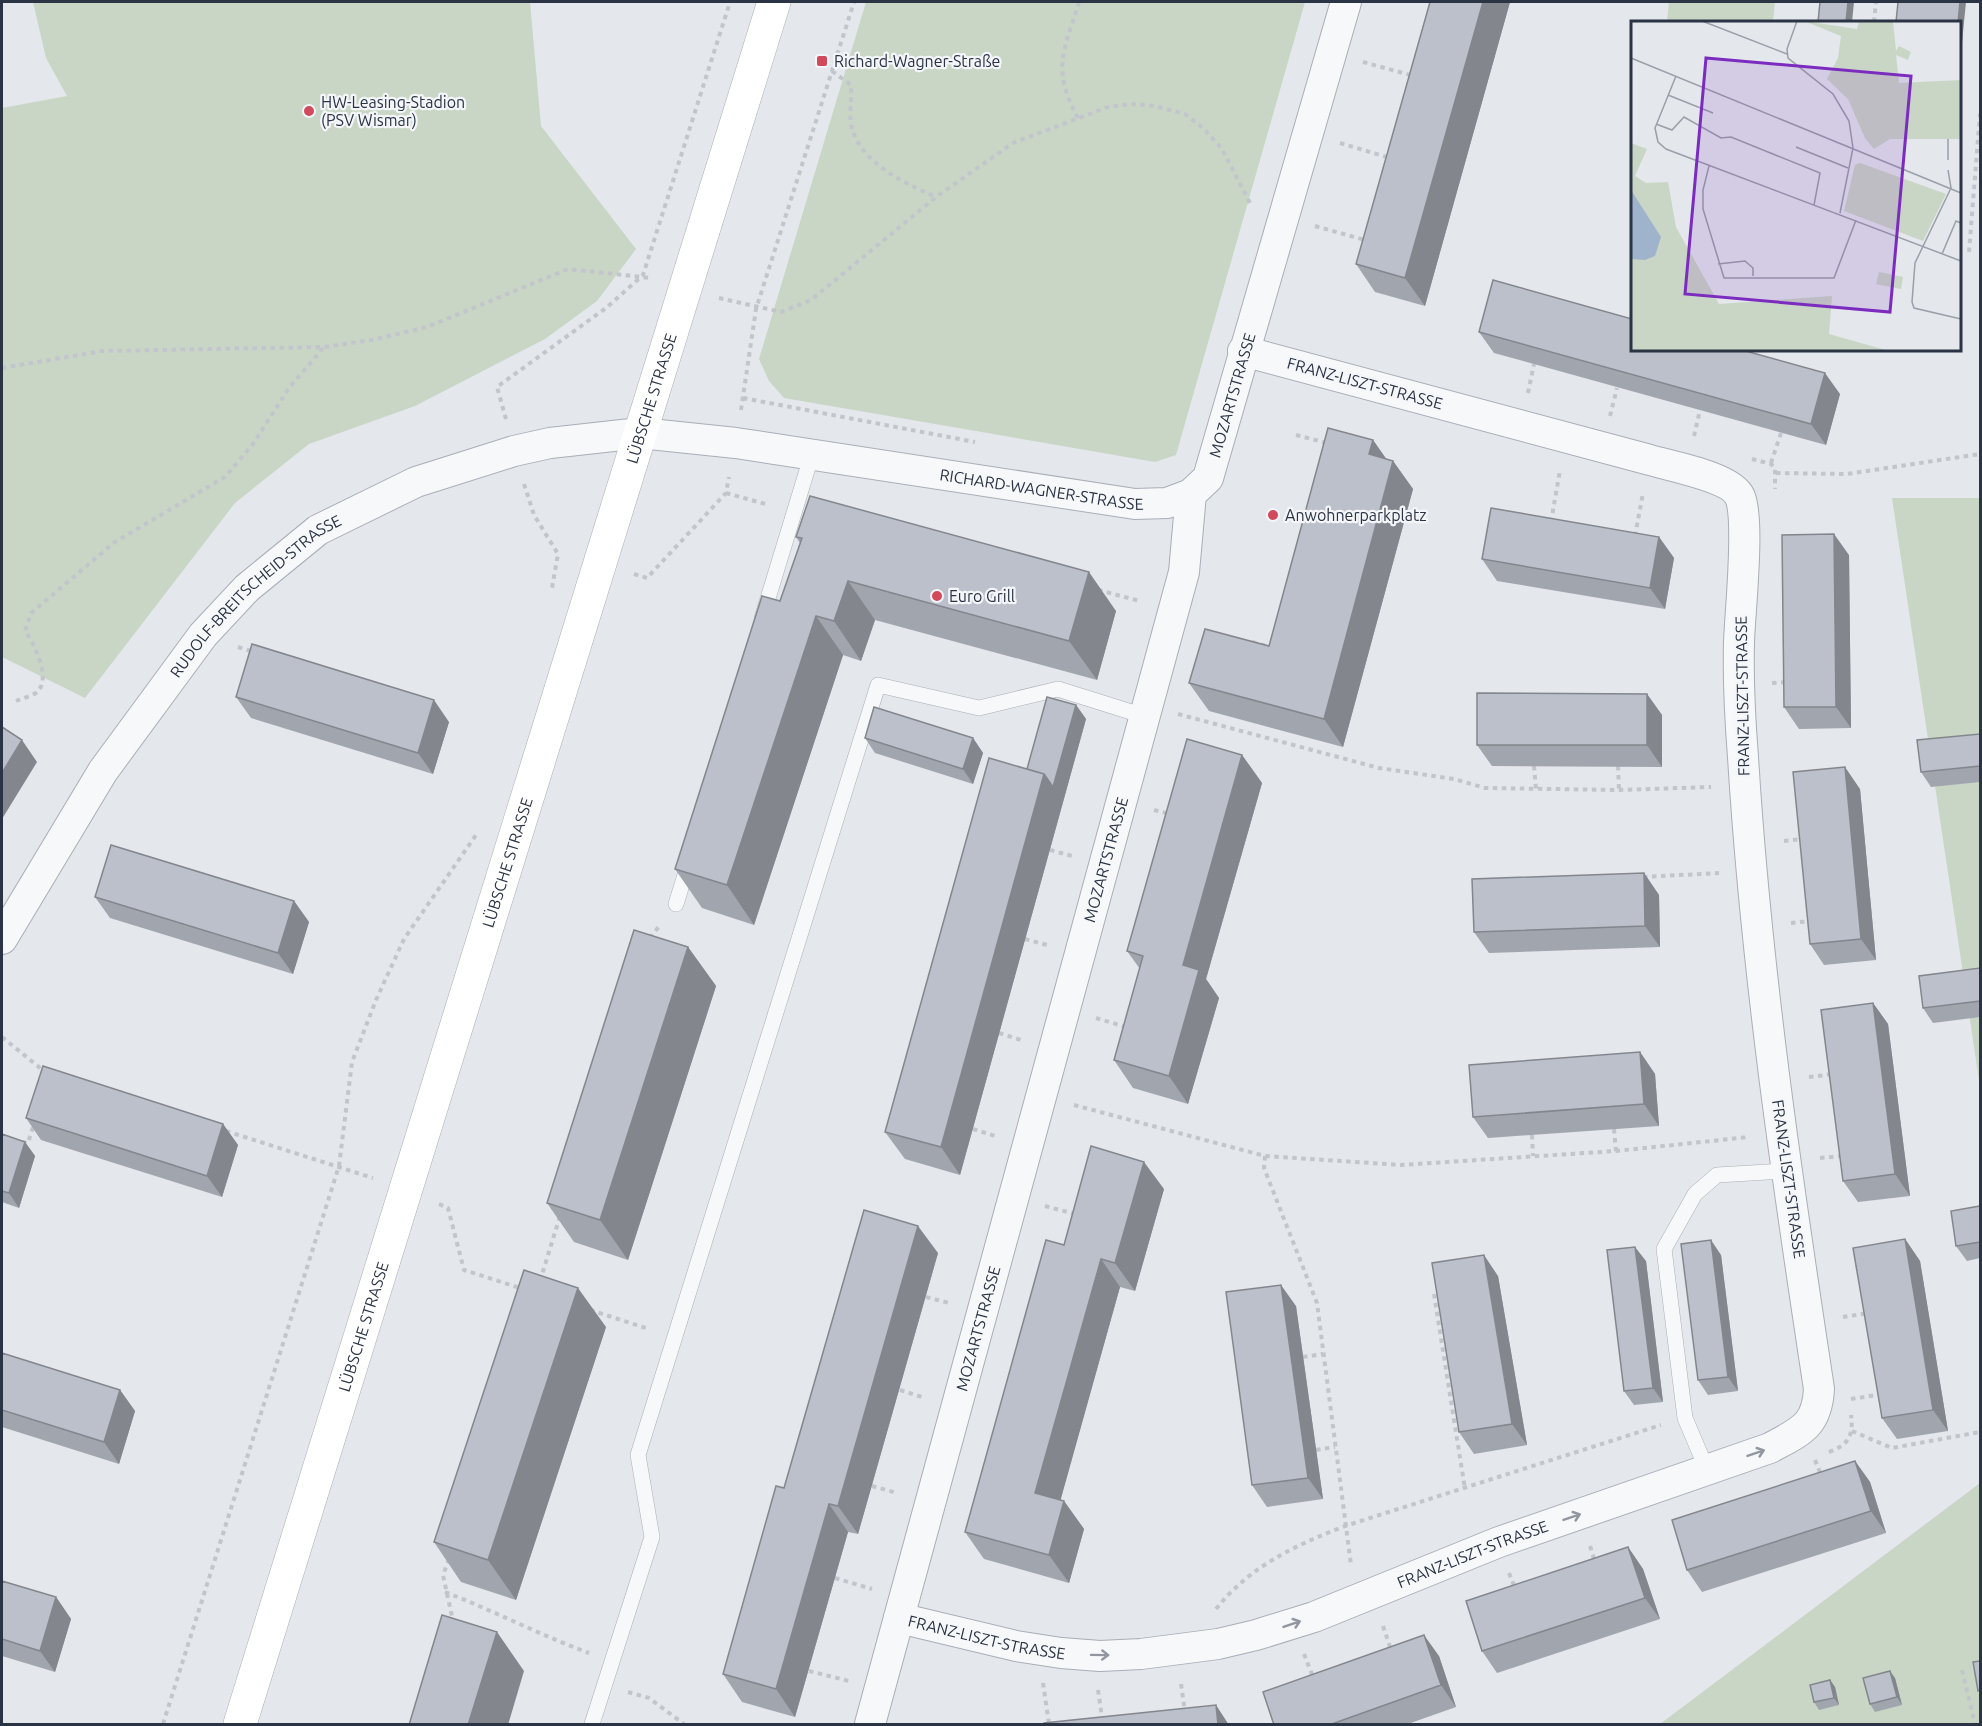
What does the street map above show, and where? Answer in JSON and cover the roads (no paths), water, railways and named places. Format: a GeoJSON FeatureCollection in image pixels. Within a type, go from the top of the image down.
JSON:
{"type":"FeatureCollection","features":[{"type":"Feature","properties":{"kind":"street","name":"LÜBSCHE STRASSE"},"geometry":{"type":"LineString","coordinates":[[240,1725],[774,2]]}},
{"type":"Feature","properties":{"kind":"street","name":"MOZARTSTRASSE"},"geometry":{"type":"LineString","coordinates":[[870,1725],[1156,714],[1174,610],[1184,572],[1191,494],[1208,478],[1346,2]]}},
{"type":"Feature","properties":{"kind":"street","name":"FRANZ-LISZT-STRASSE"},"geometry":{"type":"LineString","coordinates":[[899,1618],[1016,1646],[1061,1653],[1101,1656],[1141,1654],[1183,1660],[1356,1601],[1499,1542],[1770,1448],[1808,1424],[1818,1411],[1820,1389],[1786,1171],[1751,871],[1744,785],[1739,645],[1744,528],[1740,496],[1732,486],[1716,479],[1567,436],[1243,351]]}},
{"type":"Feature","properties":{"kind":"street","name":"RUDOLF-BREITSCHEID-STRASSE"},"geometry":{"type":"LineString","coordinates":[[2,939],[103,771],[203,635],[247,588],[318,530],[416,482],[514,451],[550,443],[640,433]]}},
{"type":"Feature","properties":{"kind":"street","name":"RICHARD-WAGNER-STRASSE"},"geometry":{"type":"LineString","coordinates":[[640,433],[812,454],[1135,504],[1167,503],[1191,494]]}},
{"type":"Feature","properties":{"kind":"lane"},"geometry":{"type":"LineString","coordinates":[[757,635],[812,454]]}},
{"type":"Feature","properties":{"kind":"lane"},"geometry":{"type":"LineString","coordinates":[[592,1725],[651,1537],[638,1455],[878,685],[979,708],[1058,689],[1156,714]]}},
{"type":"Feature","properties":{"kind":"lane"},"geometry":{"type":"LineString","coordinates":[[676,904],[693,848]]}},
{"type":"Feature","properties":{"kind":"lane"},"geometry":{"type":"LineString","coordinates":[[1707,1470],[1685,1418],[1664,1249],[1695,1194],[1717,1175],[1786,1171]]}},
{"type":"Feature","properties":{"kind":"place","name":"Richard-Wagner-Straße"},"geometry":{"type":"Point","coordinates":[822,61]}},
{"type":"Feature","properties":{"kind":"place","name":"HW-Leasing-Stadion (PSV Wismar)"},"geometry":{"type":"Point","coordinates":[309,111]}},
{"type":"Feature","properties":{"kind":"place","name":"Anwohnerparkplatz"},"geometry":{"type":"Point","coordinates":[1273,515]}},
{"type":"Feature","properties":{"kind":"place","name":"Euro Grill"},"geometry":{"type":"Point","coordinates":[937,596]}}]}
